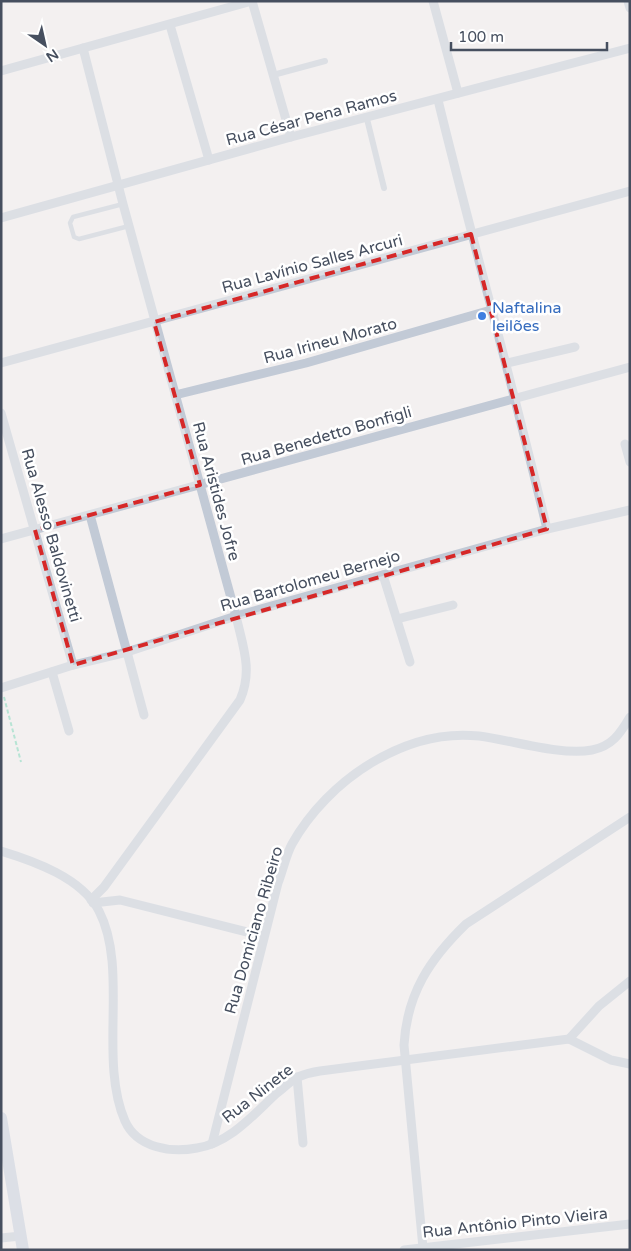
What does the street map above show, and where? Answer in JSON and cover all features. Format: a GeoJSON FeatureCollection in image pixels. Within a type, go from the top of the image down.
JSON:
{"type":"FeatureCollection","features":[{"type":"Feature","properties":{"kind":"main road"},"geometry":{"type":"LineString","coordinates":[[1,1118],[23,1250]]}},
{"type":"Feature","properties":{"kind":"street"},"geometry":{"type":"LineString","coordinates":[[1,71],[252,1],[291,137]]}},
{"type":"Feature","properties":{"kind":"street"},"geometry":{"type":"LineString","coordinates":[[433,1],[458,93]]}},
{"type":"Feature","properties":{"kind":"street"},"geometry":{"type":"LineString","coordinates":[[628,1],[630,8]]}},
{"type":"Feature","properties":{"kind":"street"},"geometry":{"type":"LineString","coordinates":[[170,25],[209,160]]}},
{"type":"Feature","properties":{"kind":"street","name":"Rua Aristides Jofre"},"geometry":{"type":"LineString","coordinates":[[83,48],[154,322],[236,616],[248,671],[247,684],[240,700],[92,901]]}},
{"type":"Feature","properties":{"kind":"street","name":"Rua César Pena Ramos"},"geometry":{"type":"LineString","coordinates":[[1,218],[291,137],[367,119],[630,48]]}},
{"type":"Feature","properties":{"kind":"street"},"geometry":{"type":"LineString","coordinates":[[273,75],[325,61]]}},
{"type":"Feature","properties":{"kind":"street"},"geometry":{"type":"LineString","coordinates":[[438,100],[471,234],[516,398],[547,529]]}},
{"type":"Feature","properties":{"kind":"street"},"geometry":{"type":"LineString","coordinates":[[367,119],[384,188]]}},
{"type":"Feature","properties":{"kind":"street","name":"Rua Lavínio Salles Arcuri"},"geometry":{"type":"LineString","coordinates":[[1,363],[630,191]]}},
{"type":"Feature","properties":{"kind":"street","name":"Rua Irineu Morato"},"geometry":{"type":"LineString","coordinates":[[175,395],[306,363],[491,310]]}},
{"type":"Feature","properties":{"kind":"street"},"geometry":{"type":"LineString","coordinates":[[507,363],[575,347]]}},
{"type":"Feature","properties":{"kind":"street","name":"Rua Benedetto Bonfigli"},"geometry":{"type":"LineString","coordinates":[[1,539],[630,368]]}},
{"type":"Feature","properties":{"kind":"street","name":"Rua Alesso Baldovinetti"},"geometry":{"type":"LineString","coordinates":[[1,413],[73,665]]}},
{"type":"Feature","properties":{"kind":"street"},"geometry":{"type":"LineString","coordinates":[[625,444],[630,462]]}},
{"type":"Feature","properties":{"kind":"street","name":"Rua Bartolomeu Bernejo"},"geometry":{"type":"LineString","coordinates":[[1,688],[73,665],[127,652],[236,616],[547,529],[630,510]]}},
{"type":"Feature","properties":{"kind":"street"},"geometry":{"type":"LineString","coordinates":[[90,515],[144,715]]}},
{"type":"Feature","properties":{"kind":"street"},"geometry":{"type":"LineString","coordinates":[[383,575],[410,662]]}},
{"type":"Feature","properties":{"kind":"street"},"geometry":{"type":"LineString","coordinates":[[397,619],[453,605]]}},
{"type":"Feature","properties":{"kind":"street"},"geometry":{"type":"LineString","coordinates":[[52,672],[69,731]]}},
{"type":"Feature","properties":{"kind":"street","name":"Rua Domiciano Ribeiro"},"geometry":{"type":"LineString","coordinates":[[212,1144],[263,936],[292,844],[313,814],[340,786],[374,762],[397,750],[425,740],[450,736],[479,736],[564,750],[590,751],[613,742],[630,717]]}},
{"type":"Feature","properties":{"kind":"street"},"geometry":{"type":"LineString","coordinates":[[423,1248],[404,1045],[405,1021],[416,991],[429,966],[444,946],[466,924],[630,817]]}},
{"type":"Feature","properties":{"kind":"street","name":"Rua Ninete"},"geometry":{"type":"LineString","coordinates":[[1,851],[29,860],[60,874],[92,901],[104,925],[108,945],[114,1070],[118,1100],[126,1122],[139,1138],[153,1146],[170,1150],[186,1150],[212,1144],[238,1128],[297,1077],[327,1069],[569,1039]]}},
{"type":"Feature","properties":{"kind":"street"},"geometry":{"type":"LineString","coordinates":[[92,901],[120,900],[263,936]]}},
{"type":"Feature","properties":{"kind":"street"},"geometry":{"type":"LineString","coordinates":[[630,981],[599,1006],[569,1039],[611,1060],[630,1064]]}},
{"type":"Feature","properties":{"kind":"street"},"geometry":{"type":"LineString","coordinates":[[297,1077],[303,1143]]}},
{"type":"Feature","properties":{"kind":"street","name":"Rua Antônio Pinto Vieira"},"geometry":{"type":"LineString","coordinates":[[404,1250],[630,1224]]}},
{"type":"Feature","properties":{"kind":"street"},"geometry":{"type":"LineString","coordinates":[[1,1238],[21,1236]]}},
{"type":"Feature","properties":{"kind":"lane"},"geometry":{"type":"LineString","coordinates":[[123,204],[73,217],[70,223],[74,237],[79,240],[129,226]]}},
{"type":"Feature","properties":{"kind":"path"},"geometry":{"type":"LineString","coordinates":[[1,688],[21,762]]}},
{"type":"Feature","properties":{"kind":"highlighted area"},"geometry":{"type":"Polygon","coordinates":[[[471,234],[547,529],[73,665],[35,530],[200,485],[154,322],[471,234]]]}},
{"type":"Feature","properties":{"kind":"place","name":"Naftalina leilões"},"geometry":{"type":"Point","coordinates":[482,316]}}]}
